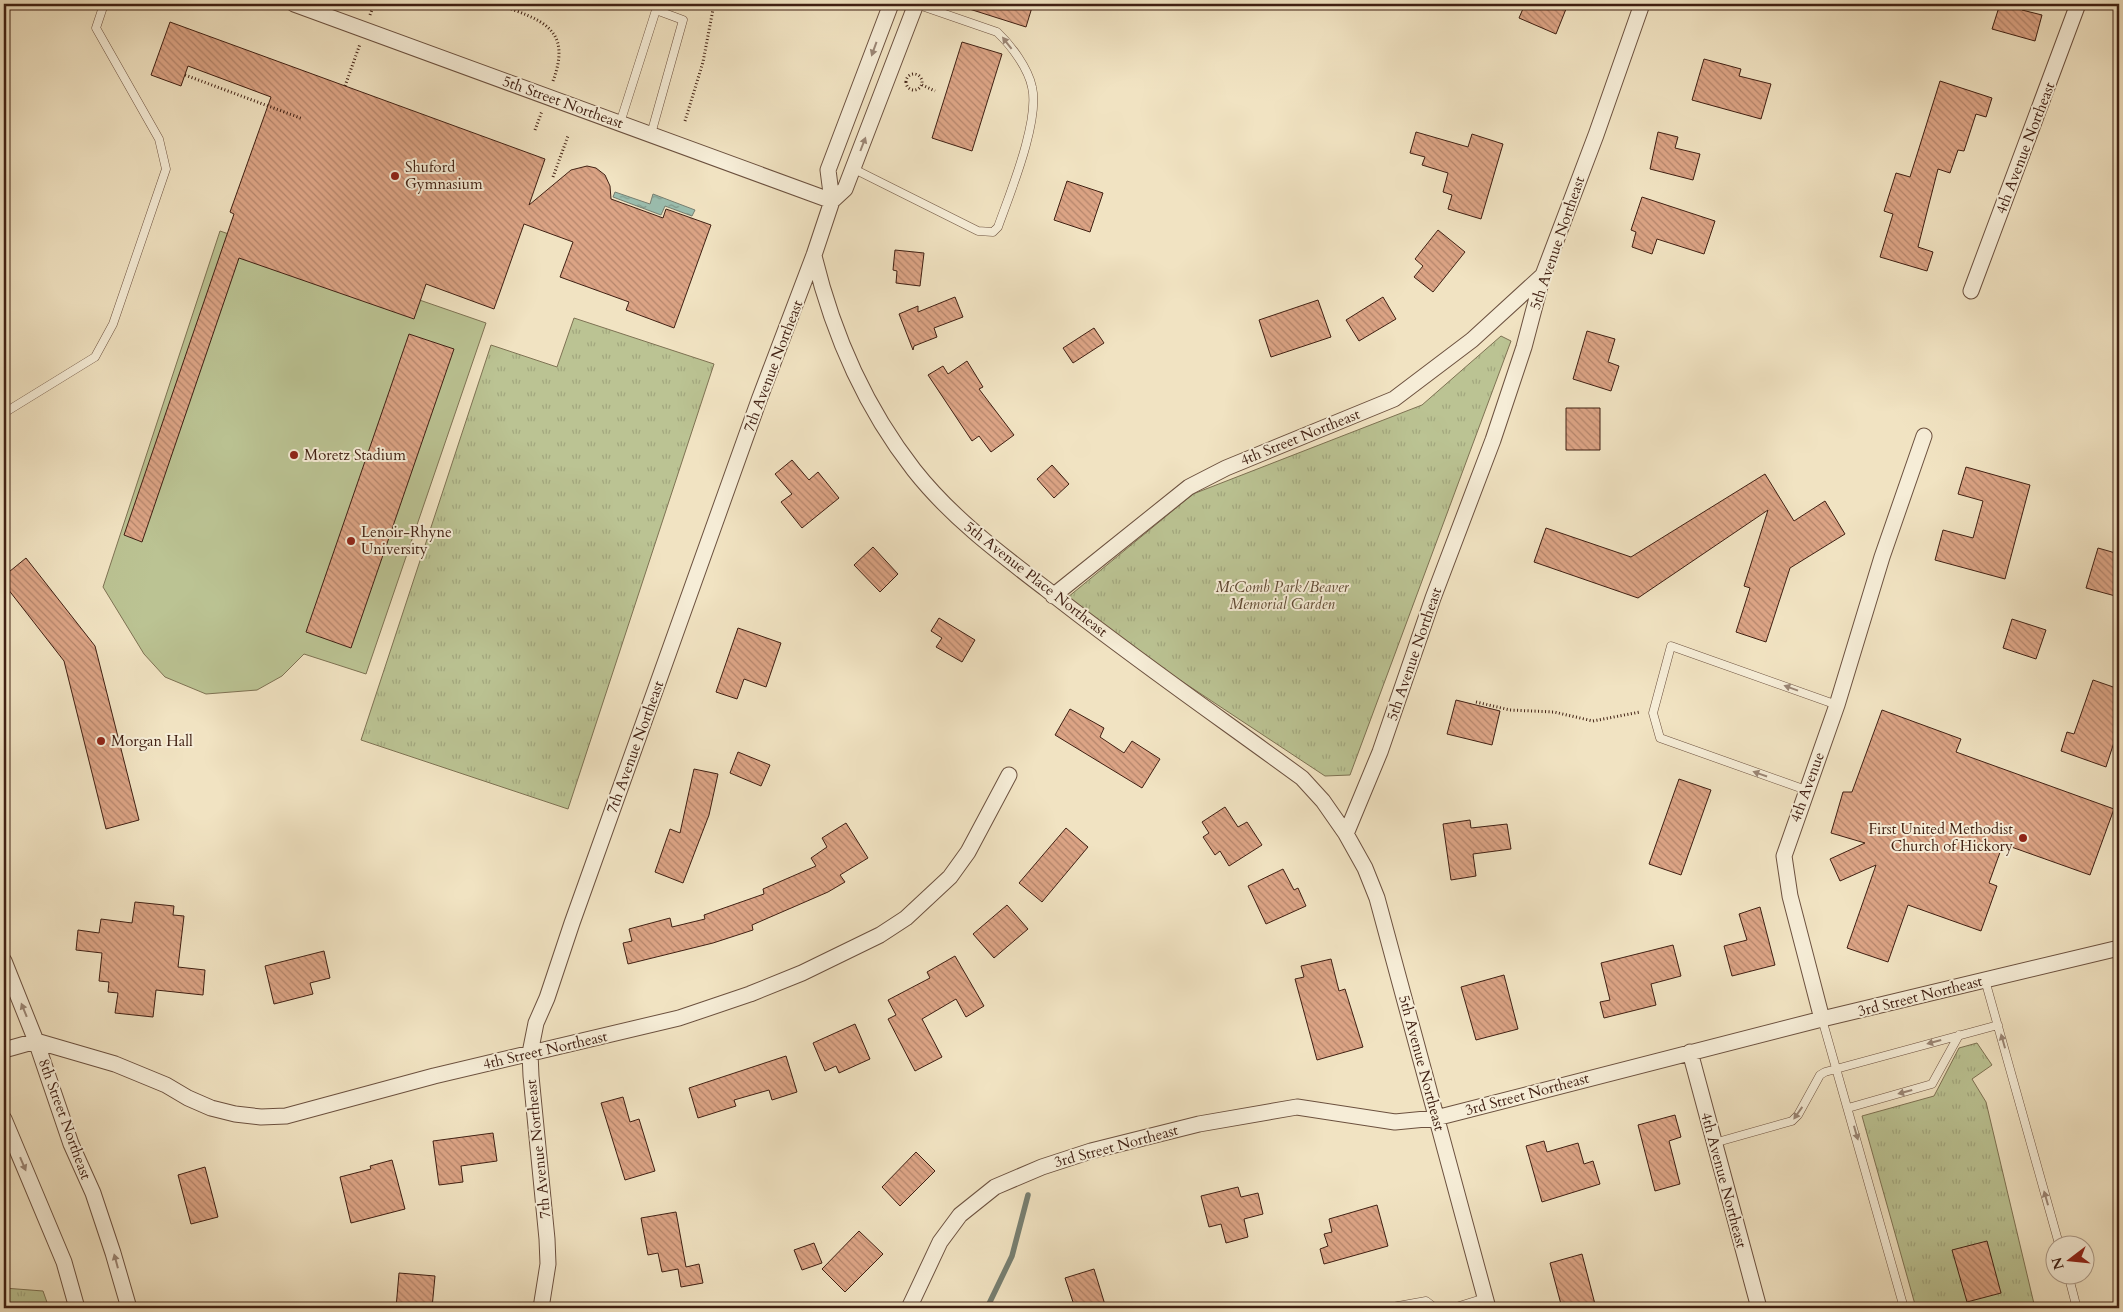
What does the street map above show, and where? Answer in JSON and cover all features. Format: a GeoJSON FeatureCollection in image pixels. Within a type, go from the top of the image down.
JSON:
{"type":"FeatureCollection","features":[{"type":"Feature","properties":{"kind":"street","name":"5th Street Northeast"},"geometry":{"type":"LineString","coordinates":[[294,4],[832,201]]}},
{"type":"Feature","properties":{"kind":"street","name":"7th Avenue Northeast"},"geometry":{"type":"LineString","coordinates":[[541,1308],[548,1264],[530,1053],[536,1023],[547,998],[575,914],[759,400],[814,255],[832,201],[828,170],[891,4]]}},
{"type":"Feature","properties":{"kind":"street","name":"7th Avenue Northeast"},"geometry":{"type":"LineString","coordinates":[[832,201],[845,188],[854,169],[916,4]]}},
{"type":"Feature","properties":{"kind":"street","name":"5th Avenue Northeast"},"geometry":{"type":"LineString","coordinates":[[1487,1303],[1377,898],[1365,868],[1346,834],[1380,752],[1430,607],[1493,440],[1524,347],[1543,274],[1596,135],[1642,4]]}},
{"type":"Feature","properties":{"kind":"street","name":"4th Avenue Northeast"},"geometry":{"type":"LineString","coordinates":[[1971,291],[2078,4]]}},
{"type":"Feature","properties":{"kind":"street","name":"5th Avenue Place Northeast"},"geometry":{"type":"LineString","coordinates":[[814,255],[825,300],[844,354],[873,409],[893,441],[916,472],[954,514],[981,539],[1054,596],[1302,778],[1323,801],[1346,834]]}},
{"type":"Feature","properties":{"kind":"street","name":"4th Street Northeast"},"geometry":{"type":"LineString","coordinates":[[1054,596],[1190,487],[1226,468],[1394,399],[1472,340],[1543,274]]}},
{"type":"Feature","properties":{"kind":"street","name":"4th Avenue"},"geometry":{"type":"LineString","coordinates":[[1822,1019],[1785,870],[1784,856],[1837,705],[1882,557],[1924,436]]}},
{"type":"Feature","properties":{"kind":"street","name":"4th Street Northeast"},"geometry":{"type":"LineString","coordinates":[[36,1041],[115,1064],[166,1085],[188,1098],[211,1108],[261,1117],[286,1116],[434,1076],[641,1028],[732,1000],[802,973],[880,935],[906,918],[950,877],[968,852],[1009,775]]}},
{"type":"Feature","properties":{"kind":"street","name":"3rd Street Northeast"},"geometry":{"type":"LineString","coordinates":[[909,1308],[940,1242],[960,1215],[995,1187],[1042,1167],[1091,1151],[1199,1124],[1297,1107],[1395,1122],[1436,1118],[1822,1019],[2119,948]]}},
{"type":"Feature","properties":{"kind":"street","name":"8th Street Northeast"},"geometry":{"type":"LineString","coordinates":[[4,961],[36,1041],[71,1144],[96,1202],[129,1308]]}},
{"type":"Feature","properties":{"kind":"street"},"geometry":{"type":"LineString","coordinates":[[4,1050],[36,1041]]}},
{"type":"Feature","properties":{"kind":"street","name":"4th Avenue Northeast"},"geometry":{"type":"LineString","coordinates":[[1690,1052],[1759,1308]]}},
{"type":"Feature","properties":{"kind":"street"},"geometry":{"type":"LineString","coordinates":[[4,1119],[64,1262],[77,1308]]}},
{"type":"Feature","properties":{"kind":"lane"},"geometry":{"type":"LineString","coordinates":[[4,413],[90,361],[102,348],[113,324],[166,169],[159,139],[96,28],[104,4]]}},
{"type":"Feature","properties":{"kind":"lane"},"geometry":{"type":"LineString","coordinates":[[854,169],[978,231],[993,232],[1001,218],[1030,129],[1032,85],[1007,42],[997,32],[916,4]]}},
{"type":"Feature","properties":{"kind":"lane"},"geometry":{"type":"LineString","coordinates":[[620,123],[656,10],[683,20],[651,134]]}},
{"type":"Feature","properties":{"kind":"lane"},"geometry":{"type":"LineString","coordinates":[[1806,790],[1660,738],[1653,713],[1671,646],[1837,705]]}},
{"type":"Feature","properties":{"kind":"lane"},"geometry":{"type":"LineString","coordinates":[[1985,980],[2056,1234]]}},
{"type":"Feature","properties":{"kind":"lane"},"geometry":{"type":"LineString","coordinates":[[1822,1019],[1904,1308]]}},
{"type":"Feature","properties":{"kind":"lane"},"geometry":{"type":"LineString","coordinates":[[1714,1143],[1792,1121],[1798,1115],[1820,1075],[1836,1068],[1998,1025]]}},
{"type":"Feature","properties":{"kind":"lane"},"geometry":{"type":"LineString","coordinates":[[1848,1108],[1932,1084],[1959,1035]]}},
{"type":"Feature","properties":{"kind":"lane"},"geometry":{"type":"LineString","coordinates":[[2071,1284],[2075,1308]]}},
{"type":"Feature","properties":{"kind":"lane"},"geometry":{"type":"LineString","coordinates":[[1387,1308],[1426,1302],[1435,1308]]}},
{"type":"Feature","properties":{"kind":"lane"},"geometry":{"type":"LineString","coordinates":[[1453,1308],[1487,1303]]}},
{"type":"Feature","properties":{"kind":"path"},"geometry":{"type":"LineString","coordinates":[[498,4],[536,18],[548,26],[556,37],[560,50],[556,74]]}},
{"type":"Feature","properties":{"kind":"path"},"geometry":{"type":"LineString","coordinates":[[685,121],[703,62],[714,4]]}},
{"type":"Feature","properties":{"kind":"path"},"geometry":{"type":"LineString","coordinates":[[916,73],[921,76],[922,85],[916,90],[911,90],[907,86],[906,79],[910,74],[916,73]]}},
{"type":"Feature","properties":{"kind":"path"},"geometry":{"type":"LineString","coordinates":[[185,75],[303,120]]}},
{"type":"Feature","properties":{"kind":"path"},"geometry":{"type":"LineString","coordinates":[[922,85],[935,91]]}},
{"type":"Feature","properties":{"kind":"path"},"geometry":{"type":"LineString","coordinates":[[552,178],[568,136]]}},
{"type":"Feature","properties":{"kind":"path"},"geometry":{"type":"LineString","coordinates":[[1476,702],[1510,710],[1554,712],[1593,721],[1627,713],[1643,712]]}},
{"type":"Feature","properties":{"kind":"green space","name":"Moretz Stadium"},"geometry":{"type":"Polygon","coordinates":[[[220,231],[486,323],[366,674],[304,654],[282,676],[257,690],[206,694],[165,677],[144,654],[103,587],[220,231]]]}},
{"type":"Feature","properties":{"kind":"green space"},"geometry":{"type":"Polygon","coordinates":[[[574,318],[714,364],[568,809],[361,740],[491,345],[557,367],[574,318]]]}},
{"type":"Feature","properties":{"kind":"green space","name":"McComb Park/Beaver Memorial Garden"},"geometry":{"type":"Polygon","coordinates":[[[1501,336],[1511,341],[1350,775],[1325,776],[1062,602],[1193,494],[1422,405],[1501,336]]]}},
{"type":"Feature","properties":{"kind":"green space"},"geometry":{"type":"Polygon","coordinates":[[[1977,1043],[1992,1065],[1972,1079],[1986,1102],[2035,1308],[1916,1308],[1862,1116],[1934,1096],[1959,1048],[1977,1043]]]}},
{"type":"Feature","properties":{"kind":"green space"},"geometry":{"type":"Polygon","coordinates":[[[4,1288],[43,1291],[49,1308],[4,1308],[4,1288]]]}},
{"type":"Feature","properties":{"kind":"water"},"geometry":{"type":"Polygon","coordinates":[[[615,192],[650,204],[653,194],[695,210],[692,216],[665,206],[661,215],[613,197],[615,192]]]}},
{"type":"Feature","properties":{"kind":"building"},"geometry":{"type":"Polygon","coordinates":[[[963,4],[1033,4],[1026,27],[963,7],[963,4]]]}},
{"type":"Feature","properties":{"kind":"building"},"geometry":{"type":"Polygon","coordinates":[[[1525,4],[1568,4],[1556,34],[1519,18],[1525,4]]]}},
{"type":"Feature","properties":{"kind":"building"},"geometry":{"type":"Polygon","coordinates":[[[2000,4],[2024,4],[2022,10],[2042,15],[2035,41],[1992,29],[2000,4]]]}},
{"type":"Feature","properties":{"kind":"building","name":"Shuford Gymnasium"},"geometry":{"type":"Polygon","coordinates":[[[170,22],[545,159],[529,205],[571,170],[587,166],[596,168],[605,175],[610,186],[611,199],[663,218],[666,209],[711,225],[674,328],[626,310],[629,302],[560,277],[573,242],[524,224],[494,309],[426,284],[414,319],[239,258],[142,542],[124,535],[234,214],[230,212],[271,97],[188,66],[181,86],[151,75],[170,22]]]}},
{"type":"Feature","properties":{"kind":"building"},"geometry":{"type":"Polygon","coordinates":[[[962,42],[1002,54],[972,151],[932,138],[962,42]]]}},
{"type":"Feature","properties":{"kind":"building"},"geometry":{"type":"Polygon","coordinates":[[[1704,59],[1741,69],[1739,76],[1771,84],[1761,119],[1692,100],[1704,59]]]}},
{"type":"Feature","properties":{"kind":"building"},"geometry":{"type":"Polygon","coordinates":[[[1940,81],[1992,98],[1986,117],[1976,114],[1964,151],[1958,150],[1950,173],[1938,169],[1918,247],[1933,252],[1927,271],[1880,257],[1893,214],[1884,211],[1896,173],[1910,177],[1940,81]]]}},
{"type":"Feature","properties":{"kind":"building"},"geometry":{"type":"Polygon","coordinates":[[[1416,132],[1468,147],[1472,134],[1503,144],[1481,219],[1448,209],[1452,195],[1443,192],[1448,173],[1422,165],[1425,157],[1410,153],[1416,132]]]}},
{"type":"Feature","properties":{"kind":"building"},"geometry":{"type":"Polygon","coordinates":[[[1658,132],[1678,137],[1675,148],[1700,154],[1693,180],[1650,169],[1658,132]]]}},
{"type":"Feature","properties":{"kind":"building"},"geometry":{"type":"Polygon","coordinates":[[[1067,181],[1103,193],[1090,232],[1054,220],[1067,181]]]}},
{"type":"Feature","properties":{"kind":"building"},"geometry":{"type":"Polygon","coordinates":[[[1642,197],[1715,221],[1704,254],[1657,239],[1652,254],[1632,247],[1636,232],[1631,230],[1642,197]]]}},
{"type":"Feature","properties":{"kind":"building"},"geometry":{"type":"Polygon","coordinates":[[[1438,230],[1465,252],[1433,292],[1414,277],[1423,266],[1415,259],[1438,230]]]}},
{"type":"Feature","properties":{"kind":"building"},"geometry":{"type":"Polygon","coordinates":[[[895,250],[924,253],[920,286],[896,283],[897,271],[893,270],[895,250]]]}},
{"type":"Feature","properties":{"kind":"building"},"geometry":{"type":"Polygon","coordinates":[[[955,297],[963,317],[934,328],[937,337],[914,346],[913,350],[899,314],[918,306],[918,312],[955,297]]]}},
{"type":"Feature","properties":{"kind":"building"},"geometry":{"type":"Polygon","coordinates":[[[1383,297],[1396,319],[1359,341],[1346,320],[1383,297]]]}},
{"type":"Feature","properties":{"kind":"building"},"geometry":{"type":"Polygon","coordinates":[[[1318,300],[1331,337],[1271,357],[1259,320],[1318,300]]]}},
{"type":"Feature","properties":{"kind":"building"},"geometry":{"type":"Polygon","coordinates":[[[1094,328],[1104,343],[1073,363],[1063,348],[1094,328]]]}},
{"type":"Feature","properties":{"kind":"building"},"geometry":{"type":"Polygon","coordinates":[[[1587,331],[1615,339],[1608,362],[1619,366],[1611,391],[1573,379],[1587,331]]]}},
{"type":"Feature","properties":{"kind":"building"},"geometry":{"type":"Polygon","coordinates":[[[409,334],[454,349],[351,648],[306,632],[409,334]]]}},
{"type":"Feature","properties":{"kind":"building"},"geometry":{"type":"Polygon","coordinates":[[[967,361],[983,387],[979,389],[1014,435],[991,452],[979,436],[972,441],[928,375],[943,366],[948,374],[967,361]]]}},
{"type":"Feature","properties":{"kind":"building"},"geometry":{"type":"Polygon","coordinates":[[[1566,408],[1600,408],[1600,450],[1566,450],[1566,408]]]}},
{"type":"Feature","properties":{"kind":"building"},"geometry":{"type":"Polygon","coordinates":[[[792,460],[809,480],[818,472],[839,498],[802,528],[781,502],[792,494],[775,474],[792,460]]]}},
{"type":"Feature","properties":{"kind":"building"},"geometry":{"type":"Polygon","coordinates":[[[1052,465],[1069,484],[1054,498],[1037,479],[1052,465]]]}},
{"type":"Feature","properties":{"kind":"building"},"geometry":{"type":"Polygon","coordinates":[[[1966,467],[2030,485],[2005,579],[1935,560],[1943,530],[1973,538],[1983,501],[1958,494],[1966,467]]]}},
{"type":"Feature","properties":{"kind":"building"},"geometry":{"type":"Polygon","coordinates":[[[1765,474],[1794,521],[1825,501],[1845,534],[1790,568],[1766,642],[1736,632],[1750,588],[1744,586],[1768,510],[1638,598],[1534,562],[1546,528],[1631,557],[1765,474]]]}},
{"type":"Feature","properties":{"kind":"building"},"geometry":{"type":"Polygon","coordinates":[[[873,547],[898,574],[880,592],[854,565],[873,547]]]}},
{"type":"Feature","properties":{"kind":"building"},"geometry":{"type":"Polygon","coordinates":[[[2098,548],[2119,554],[2119,597],[2086,588],[2098,548]]]}},
{"type":"Feature","properties":{"kind":"building","name":"Morgan Hall"},"geometry":{"type":"Polygon","coordinates":[[[26,558],[95,646],[139,820],[106,829],[64,661],[4,584],[4,576],[26,558]]]}},
{"type":"Feature","properties":{"kind":"building"},"geometry":{"type":"Polygon","coordinates":[[[939,618],[975,640],[962,662],[936,647],[942,638],[931,631],[939,618]]]}},
{"type":"Feature","properties":{"kind":"building"},"geometry":{"type":"Polygon","coordinates":[[[2012,619],[2046,630],[2036,659],[2003,648],[2012,619]]]}},
{"type":"Feature","properties":{"kind":"building"},"geometry":{"type":"Polygon","coordinates":[[[738,628],[781,643],[766,687],[744,679],[737,699],[716,692],[738,628]]]}},
{"type":"Feature","properties":{"kind":"building"},"geometry":{"type":"Polygon","coordinates":[[[2093,680],[2119,689],[2119,727],[2106,767],[2061,751],[2067,732],[2074,734],[2093,680]]]}},
{"type":"Feature","properties":{"kind":"building"},"geometry":{"type":"Polygon","coordinates":[[[1456,700],[1500,711],[1492,745],[1447,734],[1456,700]]]}},
{"type":"Feature","properties":{"kind":"building"},"geometry":{"type":"Polygon","coordinates":[[[1070,709],[1104,728],[1100,737],[1124,753],[1132,741],[1160,759],[1142,788],[1055,735],[1070,709]]]}},
{"type":"Feature","properties":{"kind":"building","name":"First United Methodist Church of Hickory"},"geometry":{"type":"Polygon","coordinates":[[[1882,710],[1961,739],[1956,752],[2114,809],[2090,875],[2003,844],[1989,883],[1997,886],[1981,931],[1908,905],[1888,962],[1847,948],[1876,865],[1840,881],[1830,859],[1865,843],[1831,833],[1843,792],[1852,792],[1882,710]]]}},
{"type":"Feature","properties":{"kind":"building"},"geometry":{"type":"Polygon","coordinates":[[[738,752],[770,765],[761,786],[730,773],[738,752]]]}},
{"type":"Feature","properties":{"kind":"building"},"geometry":{"type":"Polygon","coordinates":[[[694,769],[718,774],[709,815],[683,883],[655,872],[670,829],[680,833],[694,769]]]}},
{"type":"Feature","properties":{"kind":"building"},"geometry":{"type":"Polygon","coordinates":[[[1679,779],[1711,790],[1681,875],[1649,864],[1679,779]]]}},
{"type":"Feature","properties":{"kind":"building"},"geometry":{"type":"Polygon","coordinates":[[[1225,807],[1238,827],[1247,822],[1262,845],[1229,866],[1220,851],[1215,855],[1203,837],[1209,833],[1202,822],[1225,807]]]}},
{"type":"Feature","properties":{"kind":"building"},"geometry":{"type":"Polygon","coordinates":[[[1470,820],[1471,828],[1507,824],[1511,849],[1473,854],[1476,876],[1451,880],[1443,824],[1470,820]]]}},
{"type":"Feature","properties":{"kind":"building"},"geometry":{"type":"Polygon","coordinates":[[[846,823],[868,858],[840,875],[845,882],[828,892],[752,925],[753,930],[713,943],[628,964],[623,943],[632,941],[629,929],[670,918],[672,927],[705,919],[704,915],[764,894],[763,889],[816,866],[811,858],[827,847],[822,838],[846,823]]]}},
{"type":"Feature","properties":{"kind":"building"},"geometry":{"type":"Polygon","coordinates":[[[1066,828],[1088,847],[1042,902],[1019,883],[1066,828]]]}},
{"type":"Feature","properties":{"kind":"building"},"geometry":{"type":"Polygon","coordinates":[[[1283,869],[1294,890],[1298,888],[1306,906],[1266,924],[1248,886],[1283,869]]]}},
{"type":"Feature","properties":{"kind":"building"},"geometry":{"type":"Polygon","coordinates":[[[135,902],[174,906],[173,915],[184,916],[178,967],[205,970],[203,995],[156,990],[153,1017],[115,1013],[118,993],[108,992],[109,982],[99,981],[102,953],[76,950],[78,930],[99,933],[101,919],[132,923],[135,902]]]}},
{"type":"Feature","properties":{"kind":"building"},"geometry":{"type":"Polygon","coordinates":[[[1007,905],[1028,929],[994,958],[973,934],[1007,905]]]}},
{"type":"Feature","properties":{"kind":"building"},"geometry":{"type":"Polygon","coordinates":[[[1760,907],[1775,965],[1732,976],[1724,946],[1747,940],[1739,914],[1760,907]]]}},
{"type":"Feature","properties":{"kind":"building"},"geometry":{"type":"Polygon","coordinates":[[[1673,945],[1681,976],[1651,984],[1656,1005],[1604,1018],[1600,1002],[1610,1000],[1601,963],[1673,945]]]}},
{"type":"Feature","properties":{"kind":"building"},"geometry":{"type":"Polygon","coordinates":[[[324,951],[330,978],[310,983],[313,994],[274,1004],[265,966],[324,951]]]}},
{"type":"Feature","properties":{"kind":"building"},"geometry":{"type":"Polygon","coordinates":[[[955,956],[984,1006],[966,1017],[956,999],[922,1019],[942,1057],[915,1071],[888,1019],[896,1015],[888,1000],[930,978],[927,972],[955,956]]]}},
{"type":"Feature","properties":{"kind":"building"},"geometry":{"type":"Polygon","coordinates":[[[1331,959],[1339,991],[1345,989],[1363,1047],[1317,1060],[1295,979],[1304,977],[1301,966],[1331,959]]]}},
{"type":"Feature","properties":{"kind":"building"},"geometry":{"type":"Polygon","coordinates":[[[1504,975],[1518,1029],[1476,1040],[1461,987],[1504,975]]]}},
{"type":"Feature","properties":{"kind":"building"},"geometry":{"type":"Polygon","coordinates":[[[855,1024],[870,1059],[839,1073],[836,1066],[825,1071],[813,1043],[855,1024]]]}},
{"type":"Feature","properties":{"kind":"building"},"geometry":{"type":"Polygon","coordinates":[[[786,1056],[797,1092],[772,1100],[769,1090],[734,1100],[736,1106],[698,1118],[689,1088],[786,1056]]]}},
{"type":"Feature","properties":{"kind":"building"},"geometry":{"type":"Polygon","coordinates":[[[623,1097],[630,1122],[639,1119],[655,1171],[625,1180],[601,1103],[623,1097]]]}},
{"type":"Feature","properties":{"kind":"building"},"geometry":{"type":"Polygon","coordinates":[[[1675,1115],[1681,1137],[1669,1141],[1680,1184],[1655,1191],[1638,1125],[1675,1115]]]}},
{"type":"Feature","properties":{"kind":"building"},"geometry":{"type":"Polygon","coordinates":[[[493,1133],[497,1161],[461,1166],[463,1182],[439,1185],[433,1141],[493,1133]]]}},
{"type":"Feature","properties":{"kind":"building"},"geometry":{"type":"Polygon","coordinates":[[[1544,1141],[1547,1152],[1578,1143],[1584,1164],[1593,1161],[1600,1184],[1542,1202],[1526,1146],[1544,1141]]]}},
{"type":"Feature","properties":{"kind":"building"},"geometry":{"type":"Polygon","coordinates":[[[916,1152],[935,1171],[900,1206],[882,1187],[916,1152]]]}},
{"type":"Feature","properties":{"kind":"building"},"geometry":{"type":"Polygon","coordinates":[[[392,1160],[405,1209],[351,1223],[340,1177],[371,1169],[370,1166],[392,1160]]]}},
{"type":"Feature","properties":{"kind":"building"},"geometry":{"type":"Polygon","coordinates":[[[205,1167],[218,1217],[191,1224],[178,1175],[205,1167]]]}},
{"type":"Feature","properties":{"kind":"building"},"geometry":{"type":"Polygon","coordinates":[[[1238,1187],[1241,1197],[1258,1193],[1263,1214],[1244,1219],[1248,1237],[1226,1243],[1221,1224],[1209,1227],[1201,1196],[1238,1187]]]}},
{"type":"Feature","properties":{"kind":"building"},"geometry":{"type":"Polygon","coordinates":[[[1377,1205],[1388,1246],[1324,1264],[1320,1249],[1328,1246],[1324,1234],[1332,1232],[1329,1219],[1377,1205]]]}},
{"type":"Feature","properties":{"kind":"building"},"geometry":{"type":"Polygon","coordinates":[[[676,1212],[686,1267],[699,1264],[703,1283],[681,1287],[678,1269],[662,1272],[658,1253],[648,1255],[641,1218],[676,1212]]]}},
{"type":"Feature","properties":{"kind":"building"},"geometry":{"type":"Polygon","coordinates":[[[859,1231],[883,1254],[845,1292],[822,1269],[859,1231]]]}},
{"type":"Feature","properties":{"kind":"building"},"geometry":{"type":"Polygon","coordinates":[[[1987,1241],[2001,1293],[1967,1302],[1952,1250],[1987,1241]]]}},
{"type":"Feature","properties":{"kind":"building"},"geometry":{"type":"Polygon","coordinates":[[[814,1243],[822,1263],[802,1270],[794,1250],[814,1243]]]}},
{"type":"Feature","properties":{"kind":"building"},"geometry":{"type":"Polygon","coordinates":[[[1582,1254],[1596,1308],[1562,1308],[1550,1263],[1582,1254]]]}},
{"type":"Feature","properties":{"kind":"building"},"geometry":{"type":"Polygon","coordinates":[[[1094,1269],[1106,1308],[1075,1308],[1065,1278],[1094,1269]]]}},
{"type":"Feature","properties":{"kind":"building"},"geometry":{"type":"Polygon","coordinates":[[[399,1273],[435,1276],[432,1308],[396,1308],[399,1273]]]}},
{"type":"Feature","properties":{"kind":"waterway"},"geometry":{"type":"LineString","coordinates":[[987,1308],[1012,1256],[1028,1195]]}},
{"type":"Feature","properties":{"kind":"place","name":"Shuford Gymnasium"},"geometry":{"type":"Point","coordinates":[395,176]}},
{"type":"Feature","properties":{"kind":"place","name":"Moretz Stadium"},"geometry":{"type":"Point","coordinates":[294,455]}},
{"type":"Feature","properties":{"kind":"place","name":"Lenoir-Rhyne University"},"geometry":{"type":"Point","coordinates":[351,541]}},
{"type":"Feature","properties":{"kind":"place","name":"Morgan Hall"},"geometry":{"type":"Point","coordinates":[101,741]}},
{"type":"Feature","properties":{"kind":"place","name":"First United Methodist Church of Hickory"},"geometry":{"type":"Point","coordinates":[2023,838]}}]}
